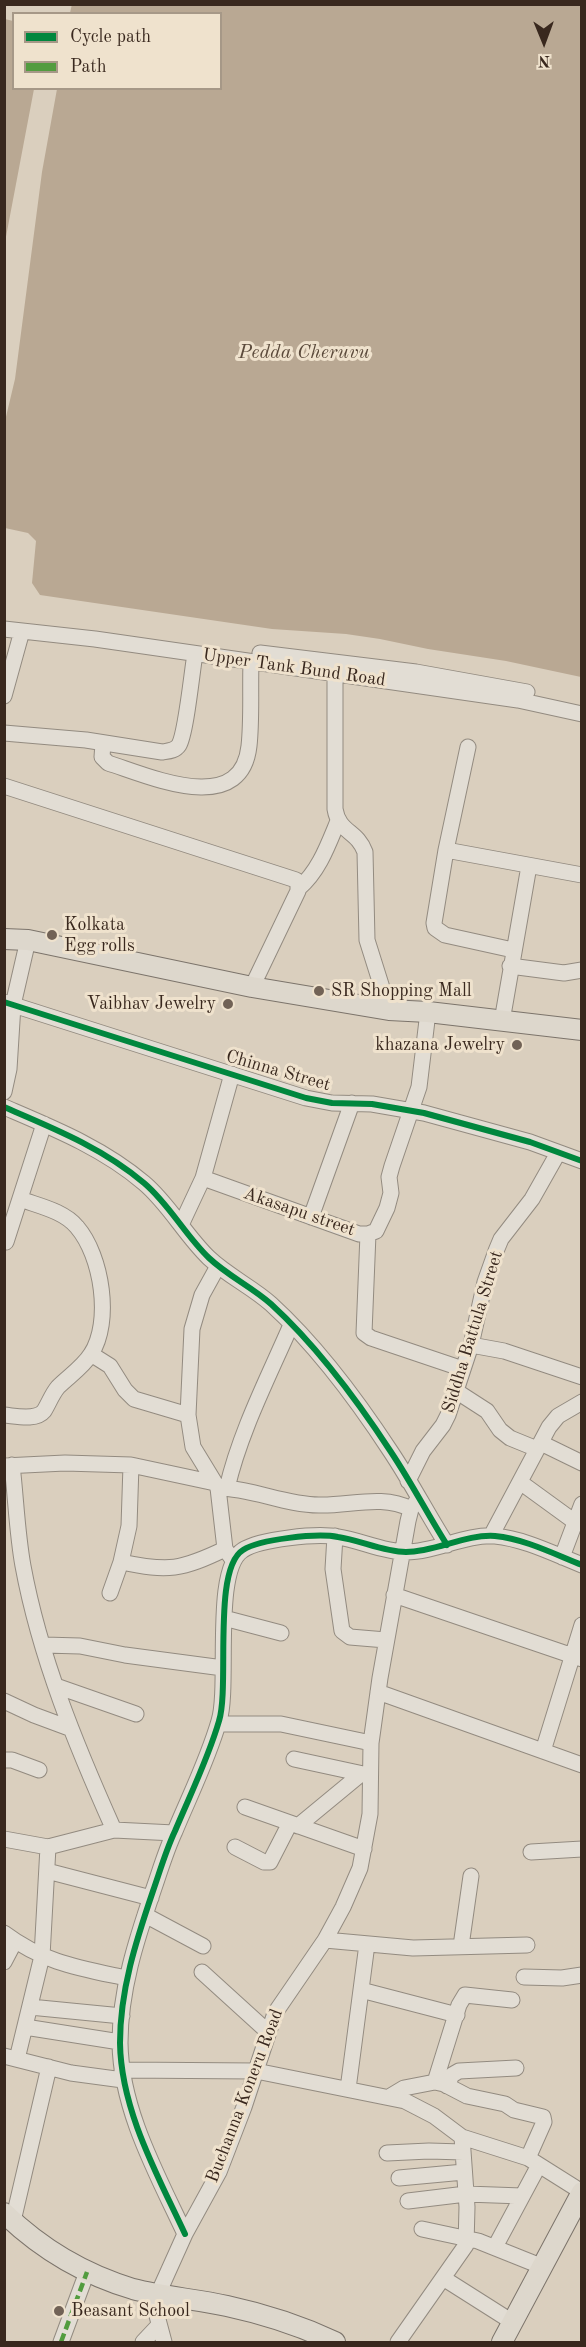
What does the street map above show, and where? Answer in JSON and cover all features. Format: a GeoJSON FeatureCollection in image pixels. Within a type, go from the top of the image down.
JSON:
{"type":"FeatureCollection","features":[{"type":"Feature","properties":{"kind":"main road"},"geometry":{"type":"LineString","coordinates":[[4,939],[28,940],[252,987],[389,1010],[428,1012],[582,1030]]}},
{"type":"Feature","properties":{"kind":"main road"},"geometry":{"type":"LineString","coordinates":[[502,2343],[582,2192]]}},
{"type":"Feature","properties":{"kind":"main road"},"geometry":{"type":"LineString","coordinates":[[9,2217],[35,2241],[63,2260],[87,2272],[134,2289],[226,2306],[276,2319],[335,2343]]}},
{"type":"Feature","properties":{"kind":"street","name":"Upper Tank Bund Road"},"geometry":{"type":"LineString","coordinates":[[4,621],[416,672],[582,704]]}},
{"type":"Feature","properties":{"kind":"street","name":"Upper Tank Bund Road"},"geometry":{"type":"LineString","coordinates":[[4,629],[518,700],[582,714]]}},
{"type":"Feature","properties":{"kind":"street"},"geometry":{"type":"LineString","coordinates":[[4,696],[22,631]]}},
{"type":"Feature","properties":{"kind":"street"},"geometry":{"type":"LineString","coordinates":[[4,733],[169,751],[178,746],[183,728],[195,654]]}},
{"type":"Feature","properties":{"kind":"street"},"geometry":{"type":"LineString","coordinates":[[103,743],[102,757],[108,763],[178,785],[202,788],[227,782],[236,776],[245,763],[249,747],[251,662]]}},
{"type":"Feature","properties":{"kind":"street"},"geometry":{"type":"LineString","coordinates":[[335,674],[335,809],[338,821],[362,843],[365,852],[367,940],[389,1010]]}},
{"type":"Feature","properties":{"kind":"street"},"geometry":{"type":"LineString","coordinates":[[468,747],[446,850],[434,916],[435,928],[444,935],[513,950]]}},
{"type":"Feature","properties":{"kind":"street"},"geometry":{"type":"LineString","coordinates":[[4,786],[292,877],[299,888]]}},
{"type":"Feature","properties":{"kind":"street"},"geometry":{"type":"LineString","coordinates":[[252,987],[299,888],[313,874],[338,821]]}},
{"type":"Feature","properties":{"kind":"street"},"geometry":{"type":"LineString","coordinates":[[446,850],[582,875]]}},
{"type":"Feature","properties":{"kind":"street"},"geometry":{"type":"LineString","coordinates":[[502,1022],[529,866]]}},
{"type":"Feature","properties":{"kind":"street"},"geometry":{"type":"LineString","coordinates":[[4,1092],[9,1069],[9,1004],[28,940]]}},
{"type":"Feature","properties":{"kind":"street"},"geometry":{"type":"LineString","coordinates":[[510,966],[564,973],[582,970]]}},
{"type":"Feature","properties":{"kind":"street","name":"Chinna Street"},"geometry":{"type":"LineString","coordinates":[[9,1004],[306,1098],[332,1103],[372,1104],[412,1111],[530,1142],[582,1161]]}},
{"type":"Feature","properties":{"kind":"street","name":"Akasapu street"},"geometry":{"type":"LineString","coordinates":[[203,1178],[359,1234],[376,1231],[387,1208],[391,1193],[392,1166],[412,1111],[423,1065],[428,1012]]}},
{"type":"Feature","properties":{"kind":"street"},"geometry":{"type":"LineString","coordinates":[[181,1225],[203,1178],[231,1074]]}},
{"type":"Feature","properties":{"kind":"street"},"geometry":{"type":"LineString","coordinates":[[311,1217],[352,1103]]}},
{"type":"Feature","properties":{"kind":"street"},"geometry":{"type":"LineString","coordinates":[[4,1107],[44,1124],[110,1158],[136,1176],[164,1202],[201,1250],[218,1266],[270,1303],[321,1357],[357,1404],[392,1452],[408,1481],[415,1504],[447,1545]]}},
{"type":"Feature","properties":{"kind":"street"},"geometry":{"type":"LineString","coordinates":[[6,1242],[44,1124]]}},
{"type":"Feature","properties":{"kind":"street","name":"Siddha Battula Street"},"geometry":{"type":"LineString","coordinates":[[408,1481],[423,1451],[444,1425],[471,1345],[485,1282],[501,1239],[532,1199],[558,1152]]}},
{"type":"Feature","properties":{"kind":"street"},"geometry":{"type":"LineString","coordinates":[[4,1415],[32,1417],[42,1413],[58,1388],[91,1354],[99,1337],[101,1304],[98,1267],[78,1228],[68,1219],[20,1199]]}},
{"type":"Feature","properties":{"kind":"street"},"geometry":{"type":"LineString","coordinates":[[368,1234],[364,1333],[371,1338],[463,1369]]}},
{"type":"Feature","properties":{"kind":"street"},"geometry":{"type":"LineString","coordinates":[[185,2234],[153,2164],[123,2075],[120,2042],[126,1978],[174,1833],[219,1724],[223,1699],[224,1618],[229,1554],[220,1487],[193,1447],[188,1415],[192,1329],[202,1295],[218,1266]]}},
{"type":"Feature","properties":{"kind":"street"},"geometry":{"type":"LineString","coordinates":[[220,1487],[233,1464],[291,1325]]}},
{"type":"Feature","properties":{"kind":"street"},"geometry":{"type":"LineString","coordinates":[[471,1345],[504,1351],[582,1377]]}},
{"type":"Feature","properties":{"kind":"street"},"geometry":{"type":"LineString","coordinates":[[91,1354],[110,1366],[125,1390],[134,1399],[188,1415]]}},
{"type":"Feature","properties":{"kind":"street"},"geometry":{"type":"LineString","coordinates":[[456,1391],[487,1411],[500,1430],[510,1438],[539,1446],[582,1463]]}},
{"type":"Feature","properties":{"kind":"street"},"geometry":{"type":"LineString","coordinates":[[491,1536],[539,1446],[558,1416],[582,1402]]}},
{"type":"Feature","properties":{"kind":"street"},"geometry":{"type":"LineString","coordinates":[[114,1830],[69,1728],[44,1645],[23,1564],[8,1466],[94,1463],[131,1465],[220,1487],[308,1505],[381,1501],[415,1504]]}},
{"type":"Feature","properties":{"kind":"street"},"geometry":{"type":"LineString","coordinates":[[110,1593],[121,1562],[131,1511],[131,1465]]}},
{"type":"Feature","properties":{"kind":"street"},"geometry":{"type":"LineString","coordinates":[[520,1482],[575,1522]]}},
{"type":"Feature","properties":{"kind":"street","name":"Buchanna Koneru Road"},"geometry":{"type":"LineString","coordinates":[[158,2294],[185,2234],[219,2172],[268,2032],[285,1997],[325,1940],[352,1887],[364,1849],[370,1814],[365,1775],[386,1640],[415,1504]]}},
{"type":"Feature","properties":{"kind":"street"},"geometry":{"type":"LineString","coordinates":[[562,1557],[582,1504]]}},
{"type":"Feature","properties":{"kind":"street"},"geometry":{"type":"LineString","coordinates":[[121,1562],[155,1569],[170,1569],[254,1545],[296,1537],[335,1536],[403,1552],[491,1536],[523,1542],[582,1565]]}},
{"type":"Feature","properties":{"kind":"street"},"geometry":{"type":"LineString","coordinates":[[335,1536],[333,1569],[342,1631],[350,1637],[386,1640]]}},
{"type":"Feature","properties":{"kind":"street"},"geometry":{"type":"LineString","coordinates":[[394,1595],[577,1657]]}},
{"type":"Feature","properties":{"kind":"street"},"geometry":{"type":"LineString","coordinates":[[224,1618],[281,1633]]}},
{"type":"Feature","properties":{"kind":"street"},"geometry":{"type":"LineString","coordinates":[[543,1751],[577,1657],[582,1625]]}},
{"type":"Feature","properties":{"kind":"street"},"geometry":{"type":"LineString","coordinates":[[44,1645],[80,1646],[125,1655],[222,1668]]}},
{"type":"Feature","properties":{"kind":"street"},"geometry":{"type":"LineString","coordinates":[[56,1686],[136,1714]]}},
{"type":"Feature","properties":{"kind":"street"},"geometry":{"type":"LineString","coordinates":[[378,1692],[582,1765]]}},
{"type":"Feature","properties":{"kind":"street"},"geometry":{"type":"LineString","coordinates":[[4,1701],[69,1728]]}},
{"type":"Feature","properties":{"kind":"street"},"geometry":{"type":"LineString","coordinates":[[219,1724],[281,1724],[371,1743]]}},
{"type":"Feature","properties":{"kind":"street"},"geometry":{"type":"LineString","coordinates":[[294,1759],[365,1775]]}},
{"type":"Feature","properties":{"kind":"street"},"geometry":{"type":"LineString","coordinates":[[4,1760],[12,1760],[39,1770]]}},
{"type":"Feature","properties":{"kind":"street"},"geometry":{"type":"LineString","coordinates":[[235,1847],[264,1862],[270,1862],[294,1824],[365,1775]]}},
{"type":"Feature","properties":{"kind":"street"},"geometry":{"type":"LineString","coordinates":[[245,1807],[364,1849]]}},
{"type":"Feature","properties":{"kind":"street"},"geometry":{"type":"LineString","coordinates":[[4,1839],[48,1847],[114,1830],[174,1833]]}},
{"type":"Feature","properties":{"kind":"street"},"geometry":{"type":"LineString","coordinates":[[48,1847],[42,1956],[25,2027],[11,2058],[71,2073],[123,2075],[256,2071],[405,2101],[421,2109],[463,2145],[467,2238],[463,2251],[398,2342]]}},
{"type":"Feature","properties":{"kind":"street"},"geometry":{"type":"LineString","coordinates":[[531,1852],[582,1849]]}},
{"type":"Feature","properties":{"kind":"street"},"geometry":{"type":"LineString","coordinates":[[47,1871],[151,1898]]}},
{"type":"Feature","properties":{"kind":"street"},"geometry":{"type":"LineString","coordinates":[[461,1946],[471,1876]]}},
{"type":"Feature","properties":{"kind":"street"},"geometry":{"type":"LineString","coordinates":[[145,1915],[203,1946]]}},
{"type":"Feature","properties":{"kind":"street"},"geometry":{"type":"LineString","coordinates":[[4,1962],[10,1937],[42,1956],[67,1966],[126,1978]]}},
{"type":"Feature","properties":{"kind":"street"},"geometry":{"type":"LineString","coordinates":[[325,1940],[413,1948],[527,1946]]}},
{"type":"Feature","properties":{"kind":"street"},"geometry":{"type":"LineString","coordinates":[[348,2089],[367,1944]]}},
{"type":"Feature","properties":{"kind":"street"},"geometry":{"type":"LineString","coordinates":[[202,1972],[268,2032]]}},
{"type":"Feature","properties":{"kind":"street"},"geometry":{"type":"LineString","coordinates":[[524,1977],[562,1978],[582,1975]]}},
{"type":"Feature","properties":{"kind":"street"},"geometry":{"type":"LineString","coordinates":[[361,1990],[457,2015]]}},
{"type":"Feature","properties":{"kind":"street"},"geometry":{"type":"LineString","coordinates":[[441,2084],[457,2015],[465,1995],[512,2000]]}},
{"type":"Feature","properties":{"kind":"street"},"geometry":{"type":"LineString","coordinates":[[30,2007],[122,2016]]}},
{"type":"Feature","properties":{"kind":"street"},"geometry":{"type":"LineString","coordinates":[[25,2027],[120,2042]]}},
{"type":"Feature","properties":{"kind":"street"},"geometry":{"type":"LineString","coordinates":[[9,2217],[49,2067]]}},
{"type":"Feature","properties":{"kind":"street"},"geometry":{"type":"LineString","coordinates":[[441,2084],[459,2071],[516,2068]]}},
{"type":"Feature","properties":{"kind":"street"},"geometry":{"type":"LineString","coordinates":[[389,2097],[404,2088],[441,2084],[467,2096],[505,2104],[514,2109],[543,2116],[544,2122],[522,2196],[495,2247]]}},
{"type":"Feature","properties":{"kind":"street"},"geometry":{"type":"LineString","coordinates":[[387,2153],[429,2151],[463,2145],[533,2161],[582,2192]]}},
{"type":"Feature","properties":{"kind":"street"},"geometry":{"type":"LineString","coordinates":[[399,2178],[464,2172]]}},
{"type":"Feature","properties":{"kind":"street"},"geometry":{"type":"LineString","coordinates":[[408,2201],[466,2194],[522,2196]]}},
{"type":"Feature","properties":{"kind":"street"},"geometry":{"type":"LineString","coordinates":[[422,2229],[467,2238],[543,2267]]}},
{"type":"Feature","properties":{"kind":"street"},"geometry":{"type":"LineString","coordinates":[[61,2343],[87,2272]]}},
{"type":"Feature","properties":{"kind":"street"},"geometry":{"type":"LineString","coordinates":[[443,2278],[513,2323]]}},
{"type":"Feature","properties":{"kind":"street"},"geometry":{"type":"LineString","coordinates":[[158,2294],[156,2304],[164,2342]]}},
{"type":"Feature","properties":{"kind":"street"},"geometry":{"type":"LineString","coordinates":[[142,2343],[159,2325]]}},
{"type":"Feature","properties":{"kind":"water","name":"Pedda Cheruvu"},"geometry":{"type":"Polygon","coordinates":[[[72,4],[581,5],[581,677],[380,639],[346,634],[272,629],[40,595],[32,583],[36,541],[28,533],[5,528],[5,421],[15,379],[42,172],[57,90],[222,90],[222,12],[70,12],[72,4]]]}},
{"type":"Feature","properties":{"kind":"water"},"geometry":{"type":"Polygon","coordinates":[[[5,19],[12,21],[12,90],[34,90],[5,242],[5,19]]]}},
{"type":"Feature","properties":{"kind":"marked path"},"geometry":{"type":"LineString","coordinates":[[61,2342],[87,2272]]}},
{"type":"Feature","properties":{"kind":"cycle path"},"geometry":{"type":"LineString","coordinates":[[4,1002],[306,1098],[332,1103],[372,1104],[424,1113],[530,1142],[582,1161]]}},
{"type":"Feature","properties":{"kind":"cycle path"},"geometry":{"type":"LineString","coordinates":[[4,1107],[77,1140],[112,1159],[153,1191],[209,1258],[264,1298],[288,1320],[336,1374],[364,1413],[398,1463],[447,1545]]}},
{"type":"Feature","properties":{"kind":"cycle path"},"geometry":{"type":"LineString","coordinates":[[185,2234],[152,2165],[134,2117],[122,2068],[121,2023],[130,1966],[147,1910],[169,1846],[219,1721],[222,1704],[225,1603],[228,1580],[234,1561],[243,1550],[251,1546],[303,1536],[338,1537],[406,1552],[484,1536],[495,1536],[528,1544],[582,1565]]}},
{"type":"Feature","properties":{"kind":"place","name":"Kolkata Egg rolls"},"geometry":{"type":"Point","coordinates":[52,935]}},
{"type":"Feature","properties":{"kind":"place","name":"SR Shopping Mall"},"geometry":{"type":"Point","coordinates":[319,991]}},
{"type":"Feature","properties":{"kind":"place","name":"Vaibhav Jewelry"},"geometry":{"type":"Point","coordinates":[228,1004]}},
{"type":"Feature","properties":{"kind":"place","name":"khazana Jewelry"},"geometry":{"type":"Point","coordinates":[517,1045]}},
{"type":"Feature","properties":{"kind":"place","name":"Beasant School"},"geometry":{"type":"Point","coordinates":[59,2311]}}]}
